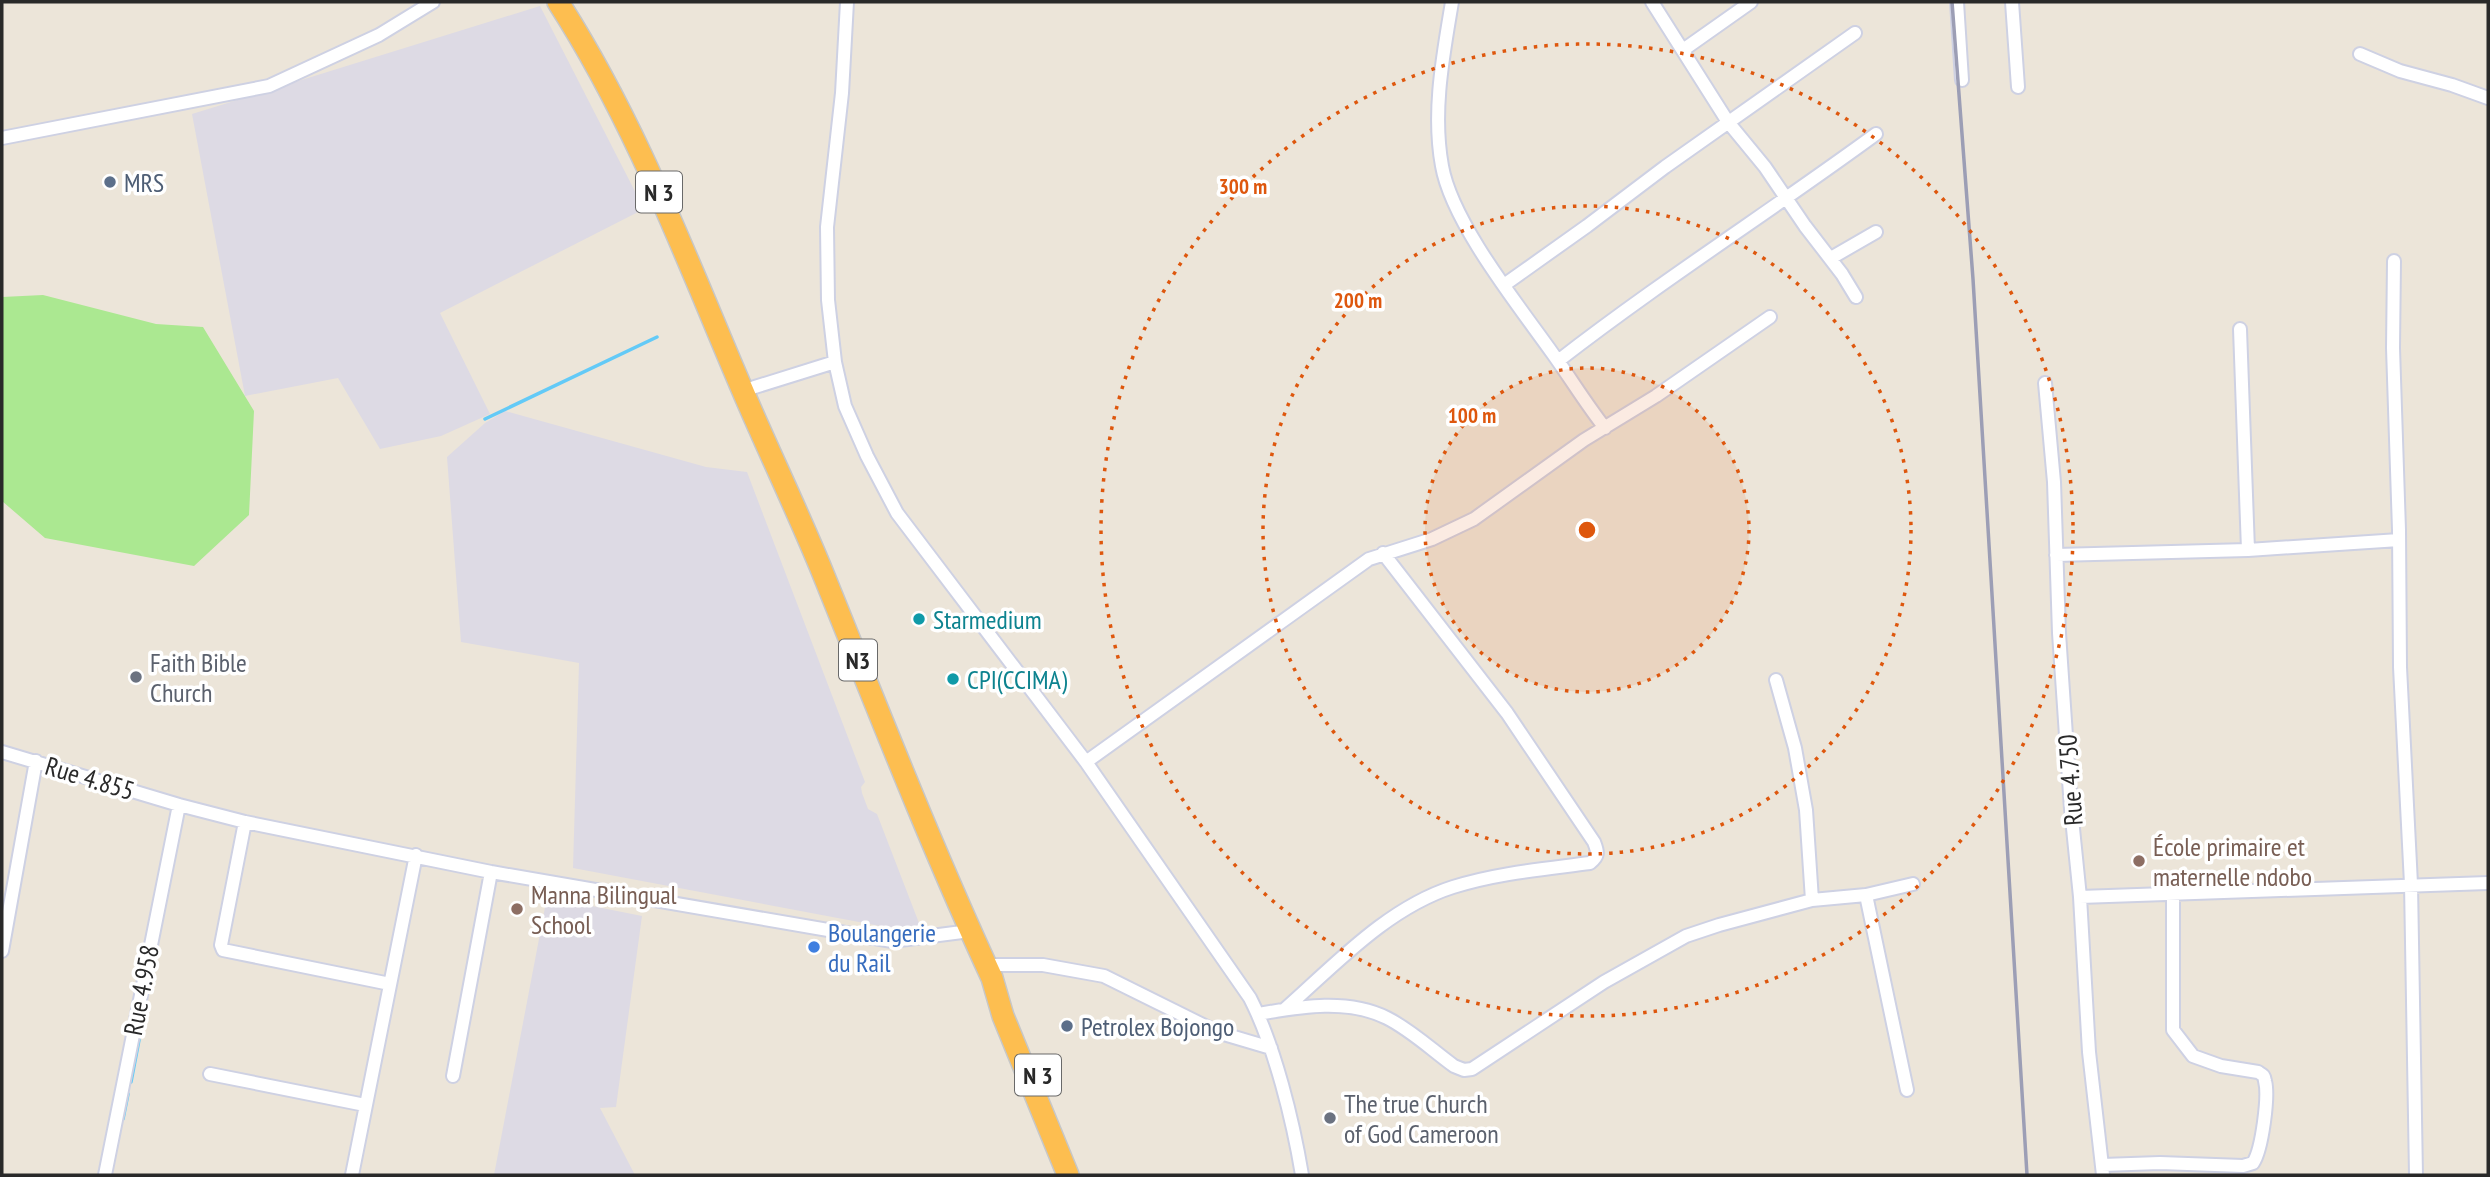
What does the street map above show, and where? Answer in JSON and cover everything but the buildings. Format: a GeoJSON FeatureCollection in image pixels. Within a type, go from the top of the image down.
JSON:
{"type":"FeatureCollection","features":[{"type":"Feature","properties":{"kind":"highway","name":"N 3"},"geometry":{"type":"LineString","coordinates":[[558,2],[615,101],[658,187],[743,391]]}},
{"type":"Feature","properties":{"kind":"highway","name":"N3"},"geometry":{"type":"LineString","coordinates":[[743,391],[821,568],[891,745],[970,931]]}},
{"type":"Feature","properties":{"kind":"highway","name":"N 3"},"geometry":{"type":"LineString","coordinates":[[970,931],[989,971],[1003,1016],[1068,1175]]}},
{"type":"Feature","properties":{"kind":"highway","name":"N 3"},"geometry":{"type":"LineString","coordinates":[[989,971],[1003,990],[1012,1010],[1078,1175]]}},
{"type":"Feature","properties":{"kind":"street"},"geometry":{"type":"LineString","coordinates":[[2,138],[269,86],[379,35],[433,2]]}},
{"type":"Feature","properties":{"kind":"street"},"geometry":{"type":"LineString","coordinates":[[846,2],[842,93],[827,227],[828,300],[835,362],[845,406],[897,513],[1086,762],[1250,998],[1271,1048],[1301,1175]]}},
{"type":"Feature","properties":{"kind":"street"},"geometry":{"type":"LineString","coordinates":[[1452,2],[1439,89],[1437,132],[1442,169],[1454,204],[1504,285],[1584,403],[1605,428]]}},
{"type":"Feature","properties":{"kind":"street"},"geometry":{"type":"LineString","coordinates":[[1652,2],[1728,122],[1765,167],[1856,297]]}},
{"type":"Feature","properties":{"kind":"street"},"geometry":{"type":"LineString","coordinates":[[1683,50],[1751,2]]}},
{"type":"Feature","properties":{"kind":"street"},"geometry":{"type":"LineString","coordinates":[[1957,2],[1962,80]]}},
{"type":"Feature","properties":{"kind":"street"},"geometry":{"type":"LineString","coordinates":[[2012,2],[2018,87]]}},
{"type":"Feature","properties":{"kind":"street"},"geometry":{"type":"LineString","coordinates":[[1504,285],[1855,33]]}},
{"type":"Feature","properties":{"kind":"street"},"geometry":{"type":"LineString","coordinates":[[2360,54],[2400,71],[2452,85],[2488,99]]}},
{"type":"Feature","properties":{"kind":"street"},"geometry":{"type":"LineString","coordinates":[[1558,361],[1624,310],[1787,199],[1876,134]]}},
{"type":"Feature","properties":{"kind":"street"},"geometry":{"type":"LineString","coordinates":[[1831,258],[1876,232]]}},
{"type":"Feature","properties":{"kind":"street"},"geometry":{"type":"LineString","coordinates":[[2394,261],[2393,348],[2400,667],[2411,884],[2416,1175]]}},
{"type":"Feature","properties":{"kind":"street"},"geometry":{"type":"LineString","coordinates":[[1086,762],[1369,559],[1432,539],[1474,519],[1584,440],[1770,317]]}},
{"type":"Feature","properties":{"kind":"street"},"geometry":{"type":"LineString","coordinates":[[2240,330],[2248,550]]}},
{"type":"Feature","properties":{"kind":"street"},"geometry":{"type":"LineString","coordinates":[[743,391],[835,362]]}},
{"type":"Feature","properties":{"kind":"street","name":"Rue 4.750"},"geometry":{"type":"LineString","coordinates":[[2045,383],[2054,482],[2071,810],[2080,897],[2088,1052],[2102,1170]]}},
{"type":"Feature","properties":{"kind":"street"},"geometry":{"type":"LineString","coordinates":[[2056,555],[2248,550],[2399,540]]}},
{"type":"Feature","properties":{"kind":"street"},"geometry":{"type":"LineString","coordinates":[[1285,1009],[1360,943],[1424,899],[1453,887],[1501,876],[1590,863],[1596,859],[1598,852],[1594,842],[1507,713],[1383,553]]}},
{"type":"Feature","properties":{"kind":"street"},"geometry":{"type":"LineString","coordinates":[[1776,680],[1795,748],[1806,810],[1812,900]]}},
{"type":"Feature","properties":{"kind":"street","name":"Rue 4.855"},"geometry":{"type":"LineString","coordinates":[[2,752],[245,822],[491,872],[892,941],[970,931]]}},
{"type":"Feature","properties":{"kind":"street"},"geometry":{"type":"LineString","coordinates":[[2,951],[36,761]]}},
{"type":"Feature","properties":{"kind":"street","name":"Rue 4.958"},"geometry":{"type":"LineString","coordinates":[[105,1175],[179,805]]}},
{"type":"Feature","properties":{"kind":"street"},"geometry":{"type":"LineString","coordinates":[[245,822],[221,945],[223,950],[390,984]]}},
{"type":"Feature","properties":{"kind":"street"},"geometry":{"type":"LineString","coordinates":[[352,1175],[416,855]]}},
{"type":"Feature","properties":{"kind":"street"},"geometry":{"type":"LineString","coordinates":[[453,1076],[491,872]]}},
{"type":"Feature","properties":{"kind":"street"},"geometry":{"type":"LineString","coordinates":[[2080,897],[2488,883]]}},
{"type":"Feature","properties":{"kind":"street"},"geometry":{"type":"LineString","coordinates":[[1258,1014],[1311,1005],[1356,1009],[1386,1018],[1454,1066],[1464,1070],[1472,1069],[1604,982],[1686,936],[1812,900],[1866,895],[1913,884]]}},
{"type":"Feature","properties":{"kind":"street"},"geometry":{"type":"LineString","coordinates":[[1866,895],[1907,1090]]}},
{"type":"Feature","properties":{"kind":"street"},"geometry":{"type":"LineString","coordinates":[[2102,1170],[2160,1163],[2243,1166],[2253,1163],[2258,1154],[2264,1115],[2266,1082],[2263,1076],[2259,1072],[2221,1066],[2193,1056],[2173,1030],[2173,895]]}},
{"type":"Feature","properties":{"kind":"street"},"geometry":{"type":"LineString","coordinates":[[989,971],[1042,965],[1104,976],[1217,1032],[1271,1048]]}},
{"type":"Feature","properties":{"kind":"street"},"geometry":{"type":"LineString","coordinates":[[210,1074],[365,1105]]}},
{"type":"Feature","properties":{"kind":"shaded area"},"geometry":{"type":"Polygon","coordinates":[[[540,6],[644,209],[440,313],[490,414],[441,436],[380,449],[338,378],[245,396],[192,114],[540,6]]]}},
{"type":"Feature","properties":{"kind":"shaded area"},"geometry":{"type":"Polygon","coordinates":[[[505,411],[706,467],[747,472],[865,782],[861,787],[868,809],[877,814],[919,923],[917,930],[912,932],[573,868],[579,663],[461,642],[447,457],[485,423],[505,411]]]}},
{"type":"Feature","properties":{"kind":"shaded area"},"geometry":{"type":"Polygon","coordinates":[[[547,897],[642,916],[616,1107],[600,1108],[635,1175],[494,1175],[547,897]]]}},
{"type":"Feature","properties":{"kind":"green space"},"geometry":{"type":"Polygon","coordinates":[[[43,295],[156,324],[203,327],[254,411],[249,515],[194,566],[45,538],[2,501],[2,297],[43,295]]]}},
{"type":"Feature","properties":{"kind":"waterway"},"geometry":{"type":"LineString","coordinates":[[485,419],[657,337]]}},
{"type":"Feature","properties":{"kind":"waterway"},"geometry":{"type":"LineString","coordinates":[[141,1034],[143,1021]]}},
{"type":"Feature","properties":{"kind":"waterway"},"geometry":{"type":"LineString","coordinates":[[131,1082],[139,1040]]}},
{"type":"Feature","properties":{"kind":"waterway"},"geometry":{"type":"LineString","coordinates":[[123,1119],[128,1094]]}},
{"type":"Feature","properties":{"kind":"railway"},"geometry":{"type":"LineString","coordinates":[[1952,2],[1973,279],[2027,1175]]}},
{"type":"Feature","properties":{"kind":"place","name":"MRS"},"geometry":{"type":"Point","coordinates":[110,182]}},
{"type":"Feature","properties":{"kind":"place","name":"Starmedium"},"geometry":{"type":"Point","coordinates":[919,619]}},
{"type":"Feature","properties":{"kind":"place","name":"Faith Bible Church"},"geometry":{"type":"Point","coordinates":[136,677]}},
{"type":"Feature","properties":{"kind":"place","name":"CPI(CCIMA)"},"geometry":{"type":"Point","coordinates":[953,679]}},
{"type":"Feature","properties":{"kind":"place","name":"École primaire et maternelle ndobo"},"geometry":{"type":"Point","coordinates":[2139,861]}},
{"type":"Feature","properties":{"kind":"place","name":"Manna Bilingual School"},"geometry":{"type":"Point","coordinates":[517,909]}},
{"type":"Feature","properties":{"kind":"place","name":"Boulangerie du Rail"},"geometry":{"type":"Point","coordinates":[814,947]}},
{"type":"Feature","properties":{"kind":"place","name":"Petrolex Bojongo"},"geometry":{"type":"Point","coordinates":[1067,1026]}},
{"type":"Feature","properties":{"kind":"place","name":"The true Church of God Cameroon"},"geometry":{"type":"Point","coordinates":[1330,1118]}}]}
